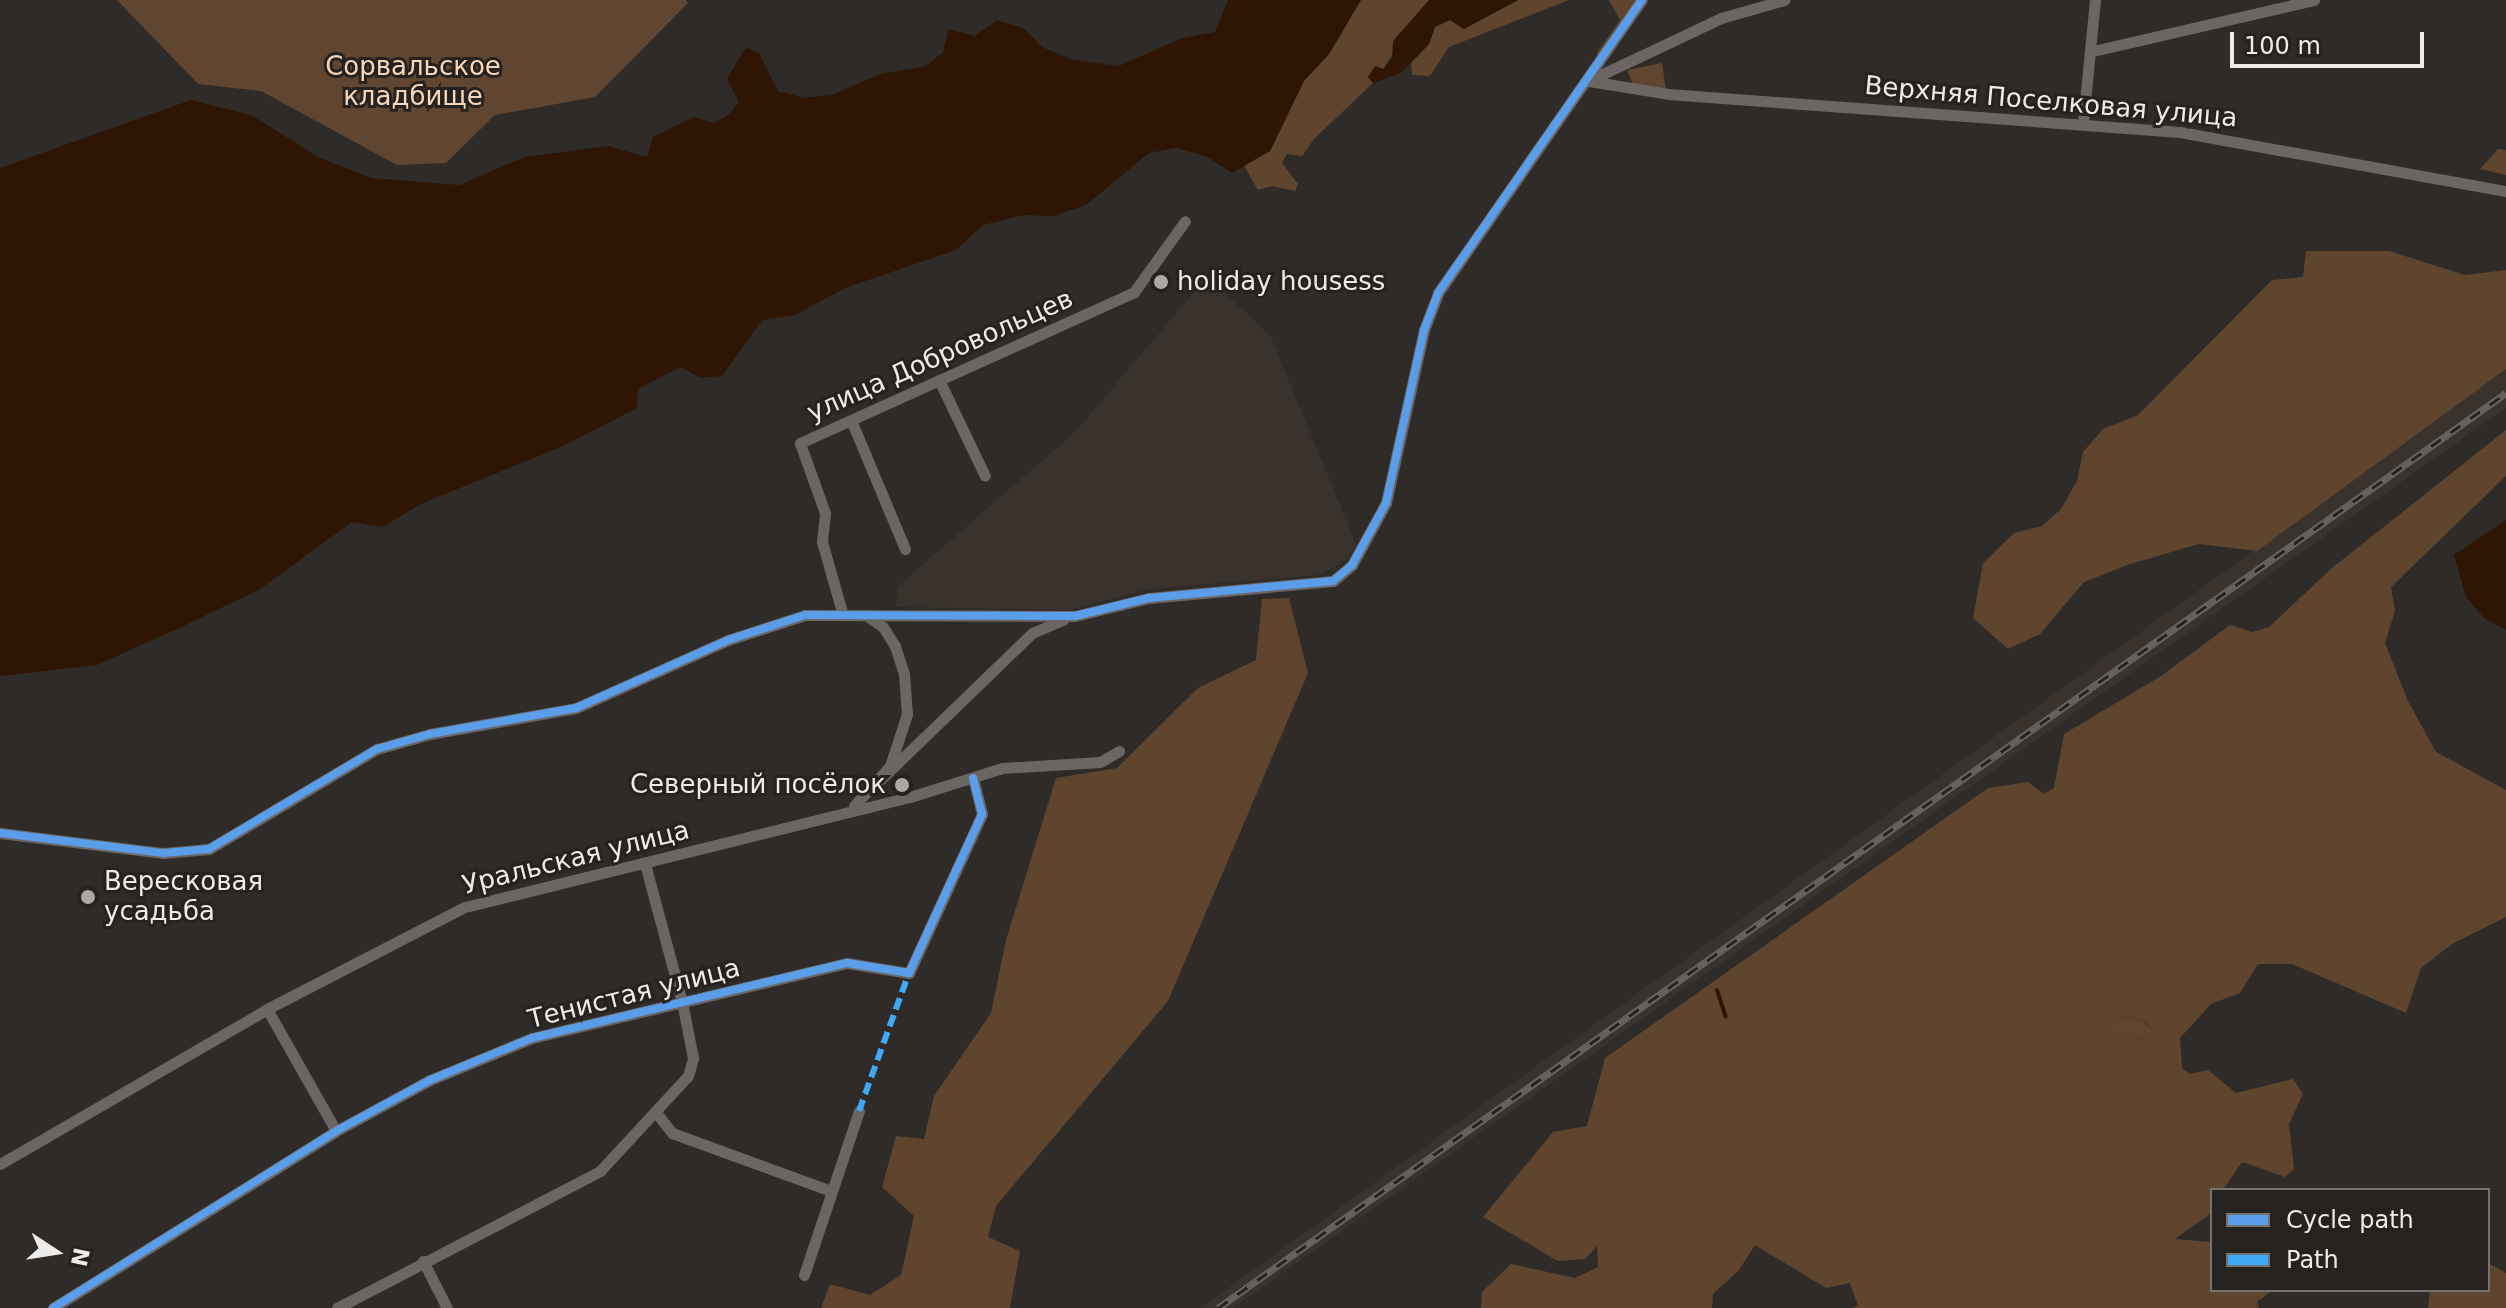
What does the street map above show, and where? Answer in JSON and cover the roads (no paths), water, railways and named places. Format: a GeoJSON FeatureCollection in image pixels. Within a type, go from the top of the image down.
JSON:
{"type":"FeatureCollection","features":[{"type":"Feature","properties":{"kind":"street"},"geometry":{"type":"LineString","coordinates":[[845,810],[1032,633],[1075,616],[1149,598],[1333,581],[1352,565],[1386,503],[1424,330],[1438,293],[1589,81],[1642,0]]}},
{"type":"Feature","properties":{"kind":"street"},"geometry":{"type":"LineString","coordinates":[[1589,81],[1721,18],[1784,0]]}},
{"type":"Feature","properties":{"kind":"street"},"geometry":{"type":"LineString","coordinates":[[2083,122],[2093,51],[2095,0]]}},
{"type":"Feature","properties":{"kind":"street"},"geometry":{"type":"LineString","coordinates":[[2093,51],[2314,0]]}},
{"type":"Feature","properties":{"kind":"street","name":"Верхняя Поселковая улица"},"geometry":{"type":"LineString","coordinates":[[1589,81],[1668,94],[2083,122],[2277,147],[2506,191]]}},
{"type":"Feature","properties":{"kind":"street","name":"улица Добровольцев"},"geometry":{"type":"LineString","coordinates":[[842,612],[822,542],[825,513],[800,443],[1134,292],[1185,221]]}},
{"type":"Feature","properties":{"kind":"street"},"geometry":{"type":"LineString","coordinates":[[939,380],[985,476]]}},
{"type":"Feature","properties":{"kind":"street"},"geometry":{"type":"LineString","coordinates":[[851,420],[905,549]]}},
{"type":"Feature","properties":{"kind":"street"},"geometry":{"type":"LineString","coordinates":[[0,833],[164,853],[209,849],[377,749],[430,734],[576,708],[741,635],[805,615],[842,612],[1075,616]]}},
{"type":"Feature","properties":{"kind":"street"},"geometry":{"type":"LineString","coordinates":[[861,614],[889,636],[907,688],[901,739],[881,779]]}},
{"type":"Feature","properties":{"kind":"street","name":"Уральская улица"},"geometry":{"type":"LineString","coordinates":[[0,1164],[267,1009],[465,907],[645,864],[1002,768],[1100,762],[1119,751]]}},
{"type":"Feature","properties":{"kind":"street","name":"Тенистая улица"},"geometry":{"type":"LineString","coordinates":[[53,1308],[336,1131],[430,1080],[532,1038],[847,963],[909,973],[982,814],[973,778]]}},
{"type":"Feature","properties":{"kind":"street"},"geometry":{"type":"LineString","coordinates":[[337,1308],[600,1171],[658,1115],[688,1076],[693,1058],[682,1002],[645,864]]}},
{"type":"Feature","properties":{"kind":"street"},"geometry":{"type":"LineString","coordinates":[[267,1009],[336,1131]]}},
{"type":"Feature","properties":{"kind":"street"},"geometry":{"type":"LineString","coordinates":[[804,1275],[859,1111]]}},
{"type":"Feature","properties":{"kind":"street"},"geometry":{"type":"LineString","coordinates":[[658,1115],[672,1133],[831,1191]]}},
{"type":"Feature","properties":{"kind":"street"},"geometry":{"type":"LineString","coordinates":[[423,1261],[447,1308]]}},
{"type":"Feature","properties":{"kind":"waterway"},"geometry":{"type":"LineString","coordinates":[[1717,990],[1726,1017]]}},
{"type":"Feature","properties":{"kind":"railway"},"geometry":{"type":"LineString","coordinates":[[1218,1308],[2506,393]]}},
{"type":"Feature","properties":{"kind":"place","name":"holiday housess"},"geometry":{"type":"Point","coordinates":[1161,282]}},
{"type":"Feature","properties":{"kind":"place","name":"Северный посёлок"},"geometry":{"type":"Point","coordinates":[902,785]}},
{"type":"Feature","properties":{"kind":"place","name":"Вересковая усадьба"},"geometry":{"type":"Point","coordinates":[88,897]}},
{"type":"Feature","properties":{"kind":"park label","name":"Сорвальское кладбище"},"geometry":{"type":"Point","coordinates":[413,82]}}]}
